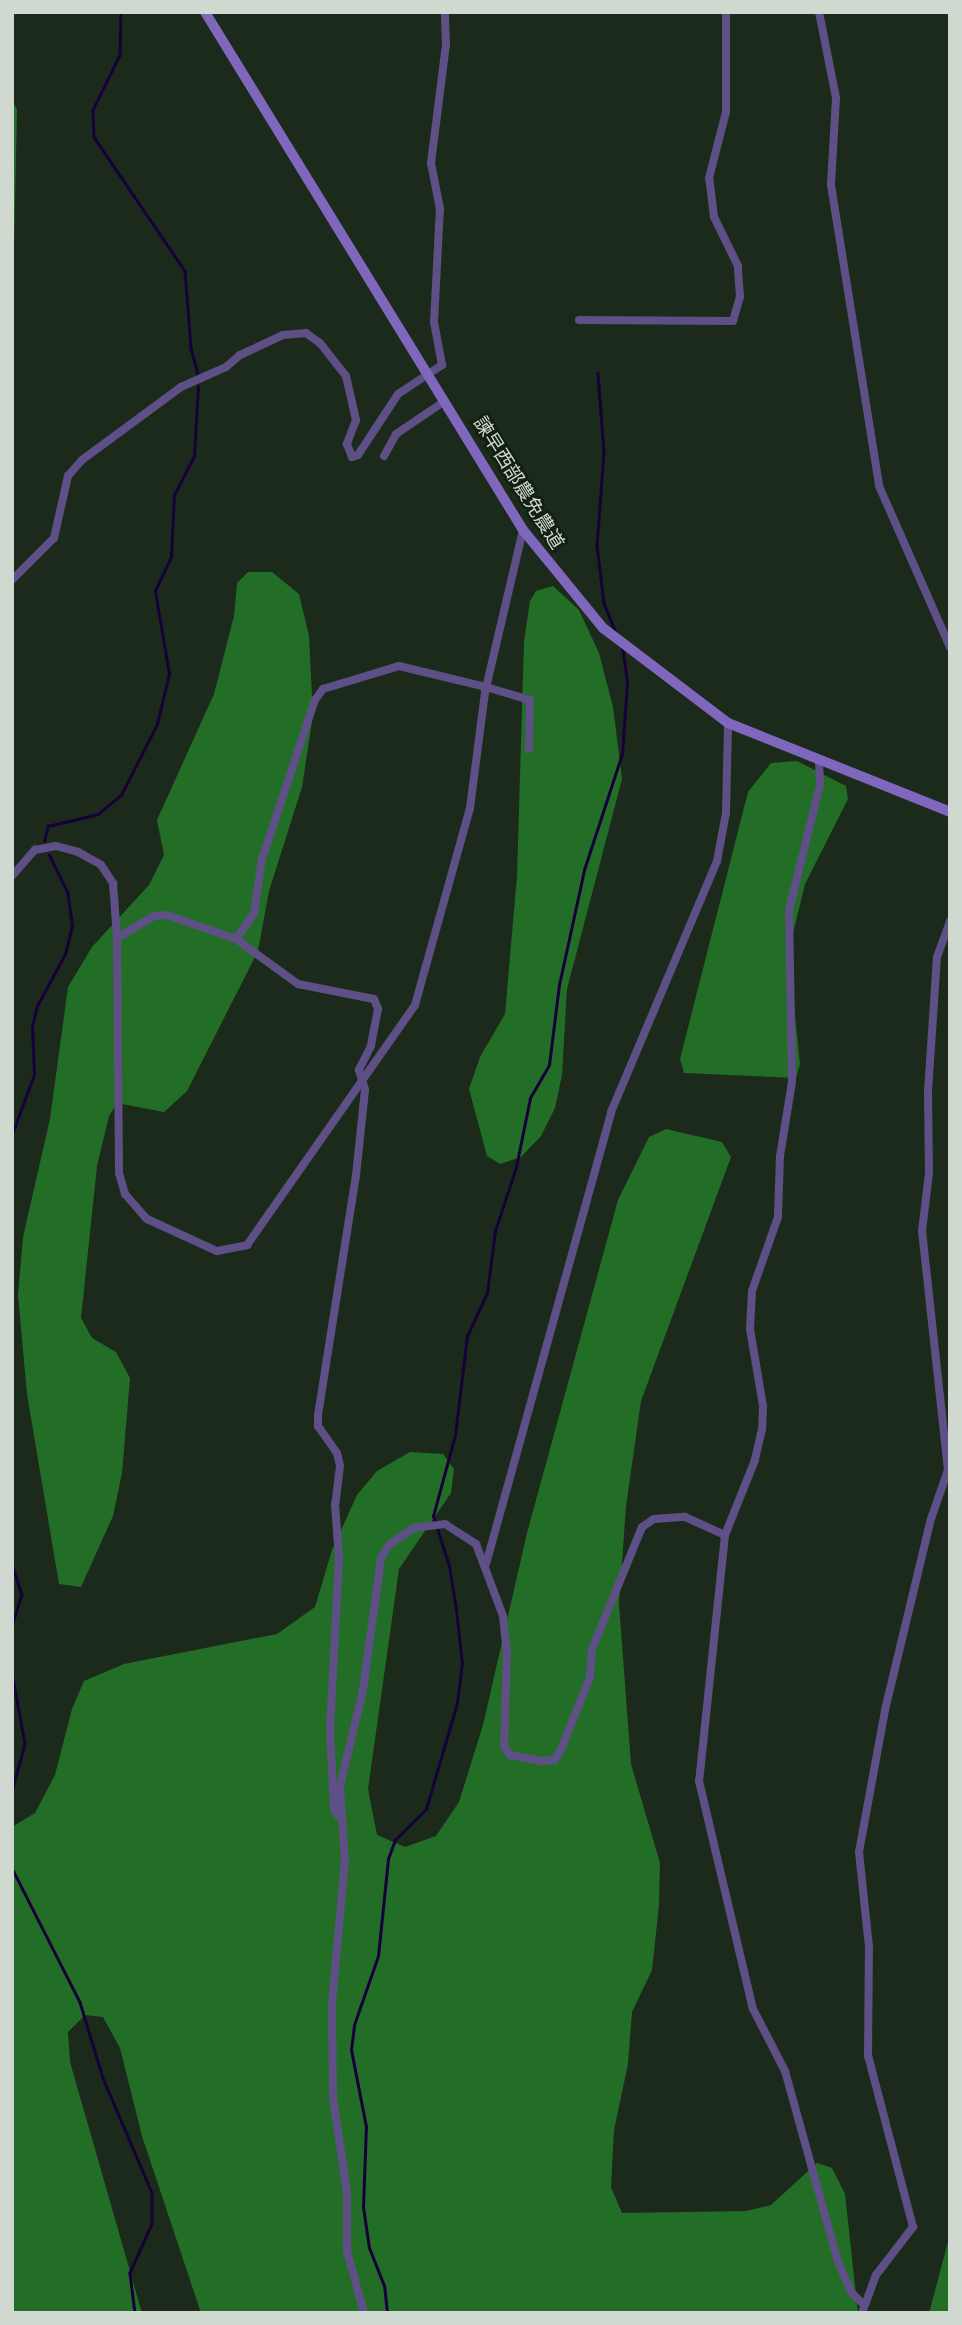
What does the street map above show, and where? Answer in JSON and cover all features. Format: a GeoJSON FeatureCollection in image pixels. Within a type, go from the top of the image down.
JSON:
{"type":"FeatureCollection","features":[{"type":"Feature","properties":{"kind":"street","name":"諫早西部農免農道"},"geometry":{"type":"LineString","coordinates":[[205,12],[523,530],[603,628],[729,723],[819,763],[950,812]]}},
{"type":"Feature","properties":{"kind":"street"},"geometry":{"type":"LineString","coordinates":[[12,580],[54,538],[68,476],[82,460],[181,387],[226,367],[240,355],[283,335],[306,333],[320,343],[346,376],[356,420],[347,444],[352,457],[358,455],[398,394],[430,376],[442,365],[443,353],[435,322],[440,209],[431,163],[446,45],[445,12]]}},
{"type":"Feature","properties":{"kind":"street"},"geometry":{"type":"LineString","coordinates":[[579,320],[733,321],[740,297],[738,266],[714,217],[709,178],[726,112],[726,12]]}},
{"type":"Feature","properties":{"kind":"street"},"geometry":{"type":"LineString","coordinates":[[819,12],[837,109],[831,186],[879,486],[950,647]]}},
{"type":"Feature","properties":{"kind":"street"},"geometry":{"type":"LineString","coordinates":[[384,456],[396,434],[445,401]]}},
{"type":"Feature","properties":{"kind":"street"},"geometry":{"type":"LineString","coordinates":[[12,876],[36,850],[56,846],[101,866],[113,883],[117,938],[119,1173],[125,1194],[147,1219],[217,1251],[247,1245],[415,1005],[470,808],[486,687],[523,530]]}},
{"type":"Feature","properties":{"kind":"street"},"geometry":{"type":"LineString","coordinates":[[236,939],[254,913],[262,859],[311,712],[323,690],[399,666],[486,687],[530,700],[529,749]]}},
{"type":"Feature","properties":{"kind":"street"},"geometry":{"type":"LineString","coordinates":[[486,1564],[611,1112],[717,860],[726,813],[729,723]]}},
{"type":"Feature","properties":{"kind":"street"},"geometry":{"type":"LineString","coordinates":[[819,763],[820,785],[789,910],[792,1082],[780,1156],[778,1217],[752,1291],[750,1329],[764,1406],[762,1429],[755,1460],[725,1535],[699,1781],[753,2009],[785,2071],[838,2262],[863,2309]]}},
{"type":"Feature","properties":{"kind":"street"},"geometry":{"type":"LineString","coordinates":[[117,938],[154,916],[167,915],[236,939],[298,984],[374,999],[378,1020],[359,1070],[362,1083],[356,1175],[318,1415],[318,1426],[337,1453],[340,1466],[335,1504],[339,1558],[330,1731],[334,1809],[341,1820]]}},
{"type":"Feature","properties":{"kind":"street"},"geometry":{"type":"LineString","coordinates":[[863,2309],[885,2260],[913,2227],[868,2056],[870,1968],[859,1852],[885,1710],[931,1519],[948,1469],[922,1231],[929,1173],[928,1093],[937,957],[950,921]]}},
{"type":"Feature","properties":{"kind":"street"},"geometry":{"type":"LineString","coordinates":[[364,2313],[347,2251],[347,2192],[333,2098],[332,2003],[345,1861],[340,1786],[363,1690],[381,1558],[402,1534],[445,1524],[476,1544],[486,1564],[503,1616],[507,1653],[504,1746],[510,1755],[542,1761],[554,1759],[560,1752],[590,1677],[592,1649],[642,1527],[654,1519],[685,1517],[725,1535]]}},
{"type":"Feature","properties":{"kind":"green space"},"geometry":{"type":"Polygon","coordinates":[[[12,99],[17,110],[12,339],[12,99]]]}},
{"type":"Feature","properties":{"kind":"green space"},"geometry":{"type":"Polygon","coordinates":[[[248,572],[272,572],[299,594],[309,636],[313,715],[302,787],[269,891],[258,951],[187,1091],[164,1112],[117,1103],[109,1116],[97,1166],[81,1318],[92,1338],[116,1352],[130,1378],[122,1473],[113,1516],[81,1587],[59,1584],[27,1394],[18,1295],[23,1237],[50,1119],[68,987],[92,947],[149,885],[164,855],[157,820],[214,694],[234,616],[237,583],[248,572]]]}},
{"type":"Feature","properties":{"kind":"green space"},"geometry":{"type":"Polygon","coordinates":[[[553,586],[579,610],[599,653],[613,707],[622,779],[567,989],[562,1075],[555,1108],[541,1136],[521,1157],[500,1164],[487,1156],[469,1089],[480,1057],[505,1014],[517,876],[524,642],[530,601],[536,591],[553,586]]]}},
{"type":"Feature","properties":{"kind":"green space"},"geometry":{"type":"Polygon","coordinates":[[[797,761],[846,786],[848,799],[805,884],[793,933],[791,977],[800,1064],[796,1078],[684,1073],[680,1059],[748,792],[771,763],[797,761]]]}},
{"type":"Feature","properties":{"kind":"green space"},"geometry":{"type":"Polygon","coordinates":[[[666,1129],[722,1142],[731,1157],[641,1401],[626,1506],[619,1604],[631,1764],[660,1863],[659,1905],[652,1970],[632,2012],[628,2064],[614,2130],[611,2187],[622,2213],[746,2211],[771,2205],[817,2163],[832,2168],[845,2194],[858,2313],[201,2313],[142,2136],[120,2048],[103,2017],[85,2015],[68,2032],[70,2062],[142,2313],[12,2313],[12,1827],[35,1813],[55,1775],[72,1709],[84,1681],[124,1664],[277,1634],[315,1607],[332,1550],[357,1495],[377,1471],[410,1452],[443,1454],[454,1469],[451,1493],[399,1569],[368,1789],[377,1835],[405,1847],[436,1836],[459,1802],[483,1725],[527,1533],[618,1200],[649,1137],[666,1129]]]}},
{"type":"Feature","properties":{"kind":"green space"},"geometry":{"type":"Polygon","coordinates":[[[950,2239],[950,2313],[929,2313],[948,2242],[950,2239]]]}},
{"type":"Feature","properties":{"kind":"waterway"},"geometry":{"type":"LineString","coordinates":[[121,12],[120,55],[93,110],[94,137],[185,271],[191,348],[199,377]]}},
{"type":"Feature","properties":{"kind":"waterway"},"geometry":{"type":"LineString","coordinates":[[598,373],[604,453],[597,546],[604,603],[616,632]]}},
{"type":"Feature","properties":{"kind":"waterway"},"geometry":{"type":"LineString","coordinates":[[44,841],[48,826],[98,814],[121,795],[157,724],[169,674],[155,591],[171,556],[174,495],[194,456],[198,387]]}},
{"type":"Feature","properties":{"kind":"waterway"},"geometry":{"type":"LineString","coordinates":[[387,2313],[384,2286],[369,2248],[363,2207],[366,2127],[351,2050],[354,2025],[378,1956],[388,1859],[395,1840],[426,1809],[457,1703],[462,1664],[456,1610],[449,1566],[433,1516],[455,1435],[467,1336],[487,1293],[495,1231],[516,1167],[530,1098],[549,1065],[559,985],[584,870],[622,754],[627,682],[622,648]]}},
{"type":"Feature","properties":{"kind":"waterway"},"geometry":{"type":"LineString","coordinates":[[12,1134],[34,1075],[32,1026],[37,1006],[65,954],[72,926],[67,892],[49,855]]}},
{"type":"Feature","properties":{"kind":"waterway"},"geometry":{"type":"LineString","coordinates":[[12,1564],[22,1594],[12,1626]]}},
{"type":"Feature","properties":{"kind":"waterway"},"geometry":{"type":"LineString","coordinates":[[12,1673],[25,1744],[12,1792]]}},
{"type":"Feature","properties":{"kind":"waterway"},"geometry":{"type":"LineString","coordinates":[[12,1868],[80,2002],[103,2078],[152,2193],[152,2224],[130,2273],[135,2313]]}}]}
